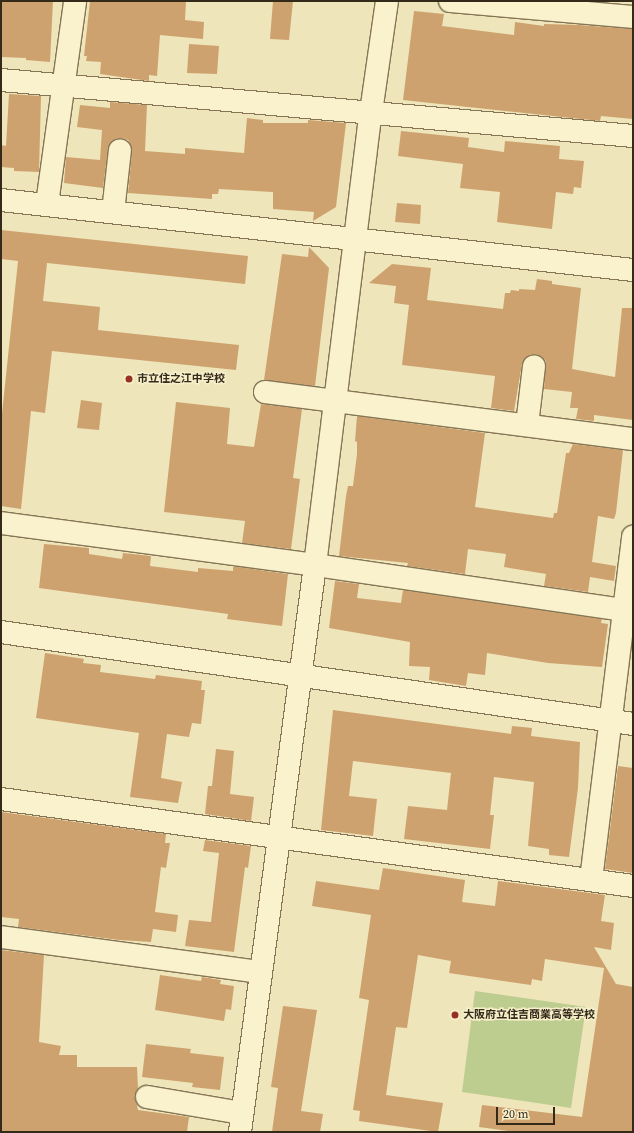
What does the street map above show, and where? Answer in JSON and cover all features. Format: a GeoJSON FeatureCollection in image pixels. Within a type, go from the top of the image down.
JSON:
{"type":"FeatureCollection","features":[{"type":"Feature","properties":{"kind":"street"},"geometry":{"type":"LineString","coordinates":[[47,204],[74,1]]}},
{"type":"Feature","properties":{"kind":"street"},"geometry":{"type":"LineString","coordinates":[[147,1097],[241,1122],[315,566],[370,112],[387,1]]}},
{"type":"Feature","properties":{"kind":"street"},"geometry":{"type":"LineString","coordinates":[[450,1],[633,17]]}},
{"type":"Feature","properties":{"kind":"street"},"geometry":{"type":"LineString","coordinates":[[1,80],[633,136]]}},
{"type":"Feature","properties":{"kind":"street"},"geometry":{"type":"LineString","coordinates":[[113,212],[120,150]]}},
{"type":"Feature","properties":{"kind":"street"},"geometry":{"type":"LineString","coordinates":[[1,200],[633,270]]}},
{"type":"Feature","properties":{"kind":"street"},"geometry":{"type":"LineString","coordinates":[[527,425],[534,366]]}},
{"type":"Feature","properties":{"kind":"street"},"geometry":{"type":"LineString","coordinates":[[265,392],[633,438]]}},
{"type":"Feature","properties":{"kind":"street"},"geometry":{"type":"LineString","coordinates":[[1,526],[315,566],[629,611]]}},
{"type":"Feature","properties":{"kind":"street"},"geometry":{"type":"LineString","coordinates":[[591,880],[610,720],[629,611],[633,537]]}},
{"type":"Feature","properties":{"kind":"street"},"geometry":{"type":"LineString","coordinates":[[1,632],[301,674],[633,724]]}},
{"type":"Feature","properties":{"kind":"street"},"geometry":{"type":"LineString","coordinates":[[1,799],[633,886]]}},
{"type":"Feature","properties":{"kind":"street"},"geometry":{"type":"LineString","coordinates":[[1,937],[261,972]]}},
{"type":"Feature","properties":{"kind":"green space"},"geometry":{"type":"Polygon","coordinates":[[[475,991],[586,1007],[571,1108],[462,1092],[475,991]]]}},
{"type":"Feature","properties":{"kind":"building"},"geometry":{"type":"Polygon","coordinates":[[[1,1],[53,1],[50,62],[26,60],[26,58],[1,57],[1,1]]]}},
{"type":"Feature","properties":{"kind":"building"},"geometry":{"type":"Polygon","coordinates":[[[90,1],[186,1],[185,20],[204,22],[203,39],[160,35],[157,76],[149,75],[149,81],[100,74],[101,62],[86,61],[87,56],[84,56],[90,1]]]}},
{"type":"Feature","properties":{"kind":"building"},"geometry":{"type":"Polygon","coordinates":[[[273,1],[293,1],[289,40],[270,39],[273,1]]]}},
{"type":"Feature","properties":{"kind":"building"},"geometry":{"type":"Polygon","coordinates":[[[414,11],[444,14],[442,26],[514,35],[515,22],[544,26],[544,24],[579,25],[633,29],[633,119],[601,116],[600,121],[403,100],[414,11]]]}},
{"type":"Feature","properties":{"kind":"building"},"geometry":{"type":"Polygon","coordinates":[[[189,44],[219,46],[217,74],[187,73],[189,44]]]}},
{"type":"Feature","properties":{"kind":"building"},"geometry":{"type":"Polygon","coordinates":[[[9,94],[41,96],[39,172],[14,171],[14,168],[1,167],[1,145],[6,146],[9,94]]]}},
{"type":"Feature","properties":{"kind":"building"},"geometry":{"type":"Polygon","coordinates":[[[110,102],[147,105],[145,151],[185,154],[185,148],[244,153],[247,118],[263,120],[263,123],[308,123],[308,120],[346,123],[336,207],[313,221],[314,212],[273,209],[273,192],[219,189],[218,194],[212,194],[212,199],[128,193],[132,151],[128,140],[121,138],[115,139],[108,148],[103,188],[64,183],[66,157],[100,160],[102,130],[77,127],[80,105],[110,108],[110,102]]]}},
{"type":"Feature","properties":{"kind":"building"},"geometry":{"type":"Polygon","coordinates":[[[401,131],[469,138],[468,147],[504,152],[505,141],[560,146],[559,159],[584,161],[581,188],[574,187],[573,194],[556,192],[552,229],[497,222],[500,192],[460,188],[463,164],[398,156],[401,131]]]}},
{"type":"Feature","properties":{"kind":"building"},"geometry":{"type":"Polygon","coordinates":[[[397,203],[421,205],[420,224],[395,222],[397,203]]]}},
{"type":"Feature","properties":{"kind":"building"},"geometry":{"type":"Polygon","coordinates":[[[1,230],[248,256],[245,284],[47,263],[43,301],[100,307],[98,330],[239,345],[236,370],[52,351],[45,413],[31,411],[21,509],[1,506],[1,423],[18,261],[1,259],[1,230]]]}},
{"type":"Feature","properties":{"kind":"building"},"geometry":{"type":"Polygon","coordinates":[[[309,247],[329,268],[315,386],[264,380],[282,254],[308,257],[309,247]]]}},
{"type":"Feature","properties":{"kind":"building"},"geometry":{"type":"Polygon","coordinates":[[[392,264],[431,268],[427,300],[503,309],[505,293],[510,293],[511,290],[519,291],[519,289],[535,290],[537,279],[552,281],[552,284],[581,288],[572,369],[615,377],[622,308],[633,308],[633,420],[594,415],[594,421],[576,419],[578,408],[570,408],[572,392],[544,389],[546,361],[536,354],[529,355],[522,364],[514,411],[491,408],[495,376],[402,365],[409,305],[394,303],[396,286],[369,283],[392,264]]]}},
{"type":"Feature","properties":{"kind":"building"},"geometry":{"type":"Polygon","coordinates":[[[81,400],[102,403],[99,430],[77,428],[81,400]]]}},
{"type":"Feature","properties":{"kind":"building"},"geometry":{"type":"Polygon","coordinates":[[[176,402],[230,408],[227,444],[254,447],[261,404],[302,409],[293,478],[300,479],[291,549],[242,543],[245,521],[164,512],[176,402]]]}},
{"type":"Feature","properties":{"kind":"building"},"geometry":{"type":"Polygon","coordinates":[[[357,416],[485,433],[475,507],[553,518],[554,513],[557,513],[566,453],[569,453],[573,444],[623,450],[616,513],[614,519],[598,516],[592,562],[616,566],[614,581],[590,577],[588,592],[544,586],[546,574],[504,567],[506,554],[468,549],[465,574],[407,566],[408,563],[339,556],[348,486],[353,486],[357,454],[357,442],[355,441],[357,416]]]}},
{"type":"Feature","properties":{"kind":"building"},"geometry":{"type":"Polygon","coordinates":[[[44,544],[89,548],[89,554],[122,559],[123,553],[151,556],[150,566],[198,572],[198,568],[233,571],[233,567],[239,567],[288,574],[282,626],[227,619],[228,614],[39,588],[44,544]]]}},
{"type":"Feature","properties":{"kind":"building"},"geometry":{"type":"Polygon","coordinates":[[[335,581],[359,584],[357,598],[401,603],[403,590],[602,619],[601,623],[608,624],[602,667],[548,663],[487,653],[485,675],[468,673],[466,686],[429,680],[430,667],[409,666],[410,642],[329,628],[335,581]]]}},
{"type":"Feature","properties":{"kind":"building"},"geometry":{"type":"Polygon","coordinates":[[[45,653],[84,659],[83,663],[101,665],[100,672],[155,679],[156,675],[202,681],[201,690],[205,690],[201,724],[192,723],[189,737],[167,734],[161,778],[182,782],[178,803],[130,797],[139,733],[36,718],[45,653]]]}},
{"type":"Feature","properties":{"kind":"building"},"geometry":{"type":"Polygon","coordinates":[[[333,710],[511,734],[512,726],[532,728],[531,736],[580,742],[578,788],[569,857],[549,855],[549,849],[528,846],[534,782],[494,777],[490,815],[494,815],[490,849],[404,839],[408,806],[447,810],[451,773],[353,761],[349,796],[377,799],[373,836],[321,830],[333,710]]]}},
{"type":"Feature","properties":{"kind":"building"},"geometry":{"type":"Polygon","coordinates":[[[216,749],[234,751],[230,794],[254,797],[251,821],[205,814],[208,786],[212,786],[216,749]]]}},
{"type":"Feature","properties":{"kind":"building"},"geometry":{"type":"Polygon","coordinates":[[[618,766],[633,768],[633,873],[605,869],[618,766]]]}},
{"type":"Feature","properties":{"kind":"building"},"geometry":{"type":"Polygon","coordinates":[[[1,812],[166,834],[165,843],[170,843],[166,868],[161,867],[155,912],[178,915],[176,932],[153,929],[151,942],[119,940],[18,927],[19,919],[1,917],[1,812]]]}},
{"type":"Feature","properties":{"kind":"building"},"geometry":{"type":"Polygon","coordinates":[[[205,840],[251,846],[248,868],[245,867],[234,952],[185,946],[189,920],[211,922],[219,853],[203,851],[205,840]]]}},
{"type":"Feature","properties":{"kind":"building"},"geometry":{"type":"Polygon","coordinates":[[[383,868],[465,880],[462,902],[495,906],[498,881],[605,895],[601,921],[614,923],[611,950],[594,947],[616,984],[633,987],[633,1132],[516,1132],[479,1127],[482,1105],[582,1117],[604,968],[545,959],[542,981],[532,979],[531,985],[449,973],[451,961],[418,955],[407,1028],[396,1027],[386,1095],[443,1103],[438,1132],[359,1121],[360,1111],[353,1110],[369,1000],[359,998],[371,915],[312,906],[316,881],[379,890],[383,868]]]}},
{"type":"Feature","properties":{"kind":"building"},"geometry":{"type":"Polygon","coordinates":[[[1,950],[44,955],[39,1042],[61,1046],[59,1055],[77,1055],[77,1067],[137,1067],[138,1089],[135,1095],[138,1110],[189,1117],[187,1132],[1,1132],[1,950]]]}},
{"type":"Feature","properties":{"kind":"building"},"geometry":{"type":"Polygon","coordinates":[[[160,975],[201,981],[202,977],[221,980],[220,984],[234,986],[231,1010],[226,1009],[224,1021],[155,1010],[160,975]]]}},
{"type":"Feature","properties":{"kind":"building"},"geometry":{"type":"Polygon","coordinates":[[[283,1006],[317,1010],[301,1111],[323,1114],[320,1132],[272,1132],[278,1088],[271,1087],[283,1006]]]}},
{"type":"Feature","properties":{"kind":"building"},"geometry":{"type":"Polygon","coordinates":[[[146,1044],[191,1049],[190,1053],[224,1057],[220,1090],[192,1087],[193,1083],[142,1077],[146,1044]]]}},
{"type":"Feature","properties":{"kind":"place","name":"市立住之江中学校"},"geometry":{"type":"Point","coordinates":[129,379]}},
{"type":"Feature","properties":{"kind":"place","name":"大阪府立住吉商業高等学校"},"geometry":{"type":"Point","coordinates":[455,1015]}}]}
